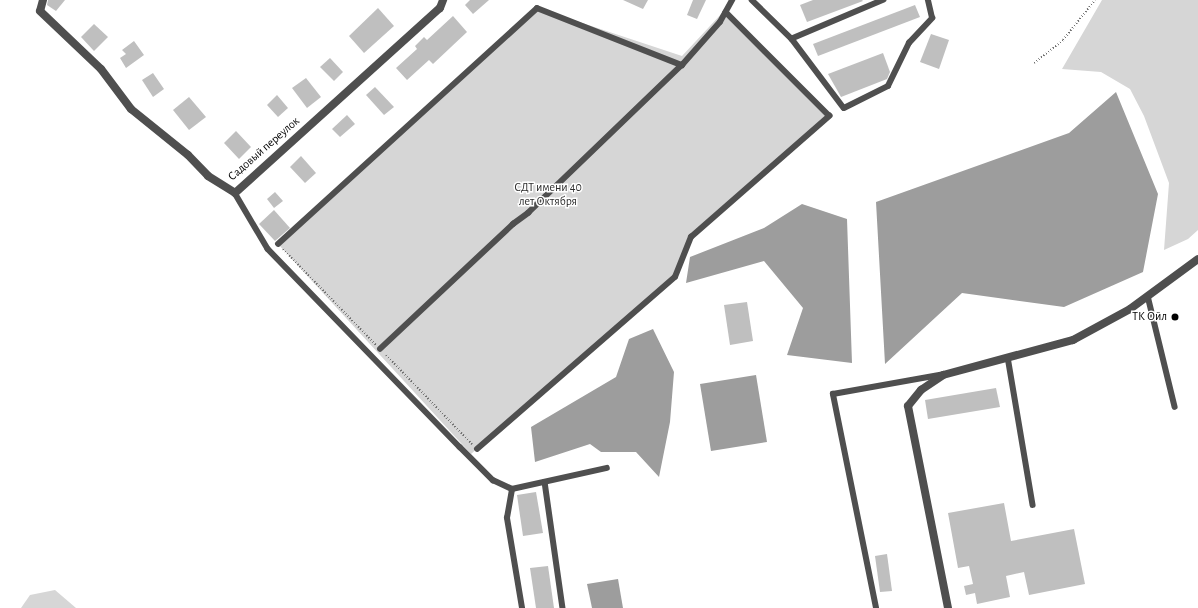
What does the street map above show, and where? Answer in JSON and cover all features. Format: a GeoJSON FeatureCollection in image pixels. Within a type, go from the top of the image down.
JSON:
{"type":"FeatureCollection","features":[{"type":"Feature","properties":{"kind":"street","name":"Садовый переулок"},"geometry":{"type":"LineString","coordinates":[[43,0],[40,11],[101,69],[131,109],[188,155],[208,176],[235,192],[440,8],[442,0]]}},
{"type":"Feature","properties":{"kind":"street"},"geometry":{"type":"LineString","coordinates":[[948,608],[932,539],[908,406],[921,390],[943,374],[1073,340],[1130,309],[1198,259]]}},
{"type":"Feature","properties":{"kind":"lane"},"geometry":{"type":"LineString","coordinates":[[380,349],[513,224],[528,213],[682,65],[726,13],[732,0]]}},
{"type":"Feature","properties":{"kind":"lane"},"geometry":{"type":"LineString","coordinates":[[752,0],[792,39],[844,108],[888,86],[909,42],[932,18],[928,0]]}},
{"type":"Feature","properties":{"kind":"lane"},"geometry":{"type":"LineString","coordinates":[[792,39],[884,0]]}},
{"type":"Feature","properties":{"kind":"lane"},"geometry":{"type":"LineString","coordinates":[[278,244],[537,8],[682,65]]}},
{"type":"Feature","properties":{"kind":"lane"},"geometry":{"type":"LineString","coordinates":[[477,449],[675,277],[691,237],[829,116],[726,13]]}},
{"type":"Feature","properties":{"kind":"lane"},"geometry":{"type":"LineString","coordinates":[[235,192],[268,249],[493,480],[512,489],[607,468]]}},
{"type":"Feature","properties":{"kind":"lane"},"geometry":{"type":"LineString","coordinates":[[1148,296],[1175,407]]}},
{"type":"Feature","properties":{"kind":"lane"},"geometry":{"type":"LineString","coordinates":[[1008,357],[1033,505]]}},
{"type":"Feature","properties":{"kind":"lane"},"geometry":{"type":"LineString","coordinates":[[876,608],[833,394],[943,374]]}},
{"type":"Feature","properties":{"kind":"lane"},"geometry":{"type":"LineString","coordinates":[[545,482],[563,608]]}},
{"type":"Feature","properties":{"kind":"lane"},"geometry":{"type":"LineString","coordinates":[[512,489],[507,518],[522,608]]}},
{"type":"Feature","properties":{"kind":"path"},"geometry":{"type":"LineString","coordinates":[[1034,63],[1063,40],[1095,0]]}},
{"type":"Feature","properties":{"kind":"green space"},"geometry":{"type":"Polygon","coordinates":[[[1102,0],[1198,0],[1198,230],[1188,239],[1164,250],[1169,183],[1144,116],[1130,89],[1101,72],[1062,69],[1102,0]]]}},
{"type":"Feature","properties":{"kind":"green space","name":"СДТ имени 40 лет Октября"},"geometry":{"type":"Polygon","coordinates":[[[537,8],[682,56],[723,12],[829,116],[691,237],[675,277],[471,454],[278,244],[537,8]]]}},
{"type":"Feature","properties":{"kind":"green space"},"geometry":{"type":"Polygon","coordinates":[[[55,590],[76,608],[21,608],[30,595],[55,590]]]}},
{"type":"Feature","properties":{"kind":"shaded area"},"geometry":{"type":"Polygon","coordinates":[[[1116,92],[1158,194],[1143,272],[1064,307],[962,293],[885,364],[876,202],[1069,133],[1116,92]]]}},
{"type":"Feature","properties":{"kind":"shaded area"},"geometry":{"type":"Polygon","coordinates":[[[802,204],[847,219],[852,363],[787,355],[803,308],[764,261],[686,283],[690,257],[764,228],[802,204]]]}},
{"type":"Feature","properties":{"kind":"shaded area"},"geometry":{"type":"Polygon","coordinates":[[[653,329],[674,372],[670,422],[659,477],[636,452],[601,452],[590,444],[535,462],[531,427],[616,377],[629,339],[653,329]]]}},
{"type":"Feature","properties":{"kind":"shaded area"},"geometry":{"type":"Polygon","coordinates":[[[756,375],[767,442],[711,451],[700,384],[756,375]]]}},
{"type":"Feature","properties":{"kind":"shaded area"},"geometry":{"type":"Polygon","coordinates":[[[618,579],[623,608],[592,608],[587,584],[618,579]]]}},
{"type":"Feature","properties":{"kind":"building"},"geometry":{"type":"Polygon","coordinates":[[[48,0],[65,0],[56,11],[47,5],[48,0]]]}},
{"type":"Feature","properties":{"kind":"building"},"geometry":{"type":"Polygon","coordinates":[[[470,0],[489,0],[473,14],[465,5],[470,0]]]}},
{"type":"Feature","properties":{"kind":"building"},"geometry":{"type":"Polygon","coordinates":[[[623,0],[648,0],[643,9],[623,0]]]}},
{"type":"Feature","properties":{"kind":"building"},"geometry":{"type":"Polygon","coordinates":[[[693,0],[706,0],[697,19],[687,15],[693,0]]]}},
{"type":"Feature","properties":{"kind":"building"},"geometry":{"type":"Polygon","coordinates":[[[813,0],[863,1],[807,22],[800,5],[813,0]]]}},
{"type":"Feature","properties":{"kind":"building"},"geometry":{"type":"Polygon","coordinates":[[[915,5],[920,17],[818,56],[813,44],[915,5]]]}},
{"type":"Feature","properties":{"kind":"building"},"geometry":{"type":"Polygon","coordinates":[[[378,8],[394,26],[364,53],[349,36],[378,8]]]}},
{"type":"Feature","properties":{"kind":"building"},"geometry":{"type":"Polygon","coordinates":[[[453,16],[467,32],[433,64],[429,60],[407,80],[396,68],[417,49],[415,46],[424,37],[427,40],[453,16]]]}},
{"type":"Feature","properties":{"kind":"building"},"geometry":{"type":"Polygon","coordinates":[[[94,24],[108,37],[94,51],[81,37],[94,24]]]}},
{"type":"Feature","properties":{"kind":"building"},"geometry":{"type":"Polygon","coordinates":[[[931,34],[949,40],[939,69],[920,62],[931,34]]]}},
{"type":"Feature","properties":{"kind":"building"},"geometry":{"type":"Polygon","coordinates":[[[134,41],[144,55],[126,68],[120,58],[126,54],[122,50],[134,41]]]}},
{"type":"Feature","properties":{"kind":"building"},"geometry":{"type":"Polygon","coordinates":[[[883,53],[890,72],[887,79],[841,97],[828,74],[883,53]]]}},
{"type":"Feature","properties":{"kind":"building"},"geometry":{"type":"Polygon","coordinates":[[[330,58],[343,72],[334,81],[320,67],[330,58]]]}},
{"type":"Feature","properties":{"kind":"building"},"geometry":{"type":"Polygon","coordinates":[[[153,73],[164,89],[153,97],[142,80],[153,73]]]}},
{"type":"Feature","properties":{"kind":"building"},"geometry":{"type":"Polygon","coordinates":[[[306,78],[321,97],[307,108],[292,88],[306,78]]]}},
{"type":"Feature","properties":{"kind":"building"},"geometry":{"type":"Polygon","coordinates":[[[375,87],[394,107],[384,115],[366,95],[375,87]]]}},
{"type":"Feature","properties":{"kind":"building"},"geometry":{"type":"Polygon","coordinates":[[[277,95],[288,108],[278,117],[267,105],[277,95]]]}},
{"type":"Feature","properties":{"kind":"building"},"geometry":{"type":"Polygon","coordinates":[[[189,97],[206,117],[189,130],[173,110],[189,97]]]}},
{"type":"Feature","properties":{"kind":"building"},"geometry":{"type":"Polygon","coordinates":[[[347,115],[355,124],[340,137],[332,129],[347,115]]]}},
{"type":"Feature","properties":{"kind":"building"},"geometry":{"type":"Polygon","coordinates":[[[236,131],[251,147],[239,159],[224,143],[236,131]]]}},
{"type":"Feature","properties":{"kind":"building"},"geometry":{"type":"Polygon","coordinates":[[[301,156],[316,173],[305,183],[290,167],[301,156]]]}},
{"type":"Feature","properties":{"kind":"building"},"geometry":{"type":"Polygon","coordinates":[[[275,192],[283,201],[274,208],[267,199],[275,192]]]}},
{"type":"Feature","properties":{"kind":"building"},"geometry":{"type":"Polygon","coordinates":[[[274,210],[290,228],[275,241],[259,224],[274,210]]]}},
{"type":"Feature","properties":{"kind":"building"},"geometry":{"type":"Polygon","coordinates":[[[747,302],[753,341],[730,345],[724,305],[747,302]]]}},
{"type":"Feature","properties":{"kind":"building"},"geometry":{"type":"Polygon","coordinates":[[[996,388],[1000,407],[928,419],[925,400],[996,388]]]}},
{"type":"Feature","properties":{"kind":"building"},"geometry":{"type":"Polygon","coordinates":[[[536,492],[543,533],[523,536],[517,495],[536,492]]]}},
{"type":"Feature","properties":{"kind":"building"},"geometry":{"type":"Polygon","coordinates":[[[1004,503],[1011,541],[1074,529],[1085,584],[1029,595],[1024,572],[1006,576],[1010,597],[977,604],[975,593],[966,595],[964,586],[973,584],[969,566],[958,568],[948,513],[1004,503]]]}},
{"type":"Feature","properties":{"kind":"building"},"geometry":{"type":"Polygon","coordinates":[[[887,554],[892,591],[880,592],[875,556],[887,554]]]}},
{"type":"Feature","properties":{"kind":"building"},"geometry":{"type":"Polygon","coordinates":[[[548,566],[554,608],[536,608],[530,568],[548,566]]]}},
{"type":"Feature","properties":{"kind":"place","name":"ТК Ойл"},"geometry":{"type":"Point","coordinates":[1175,317]}}]}
